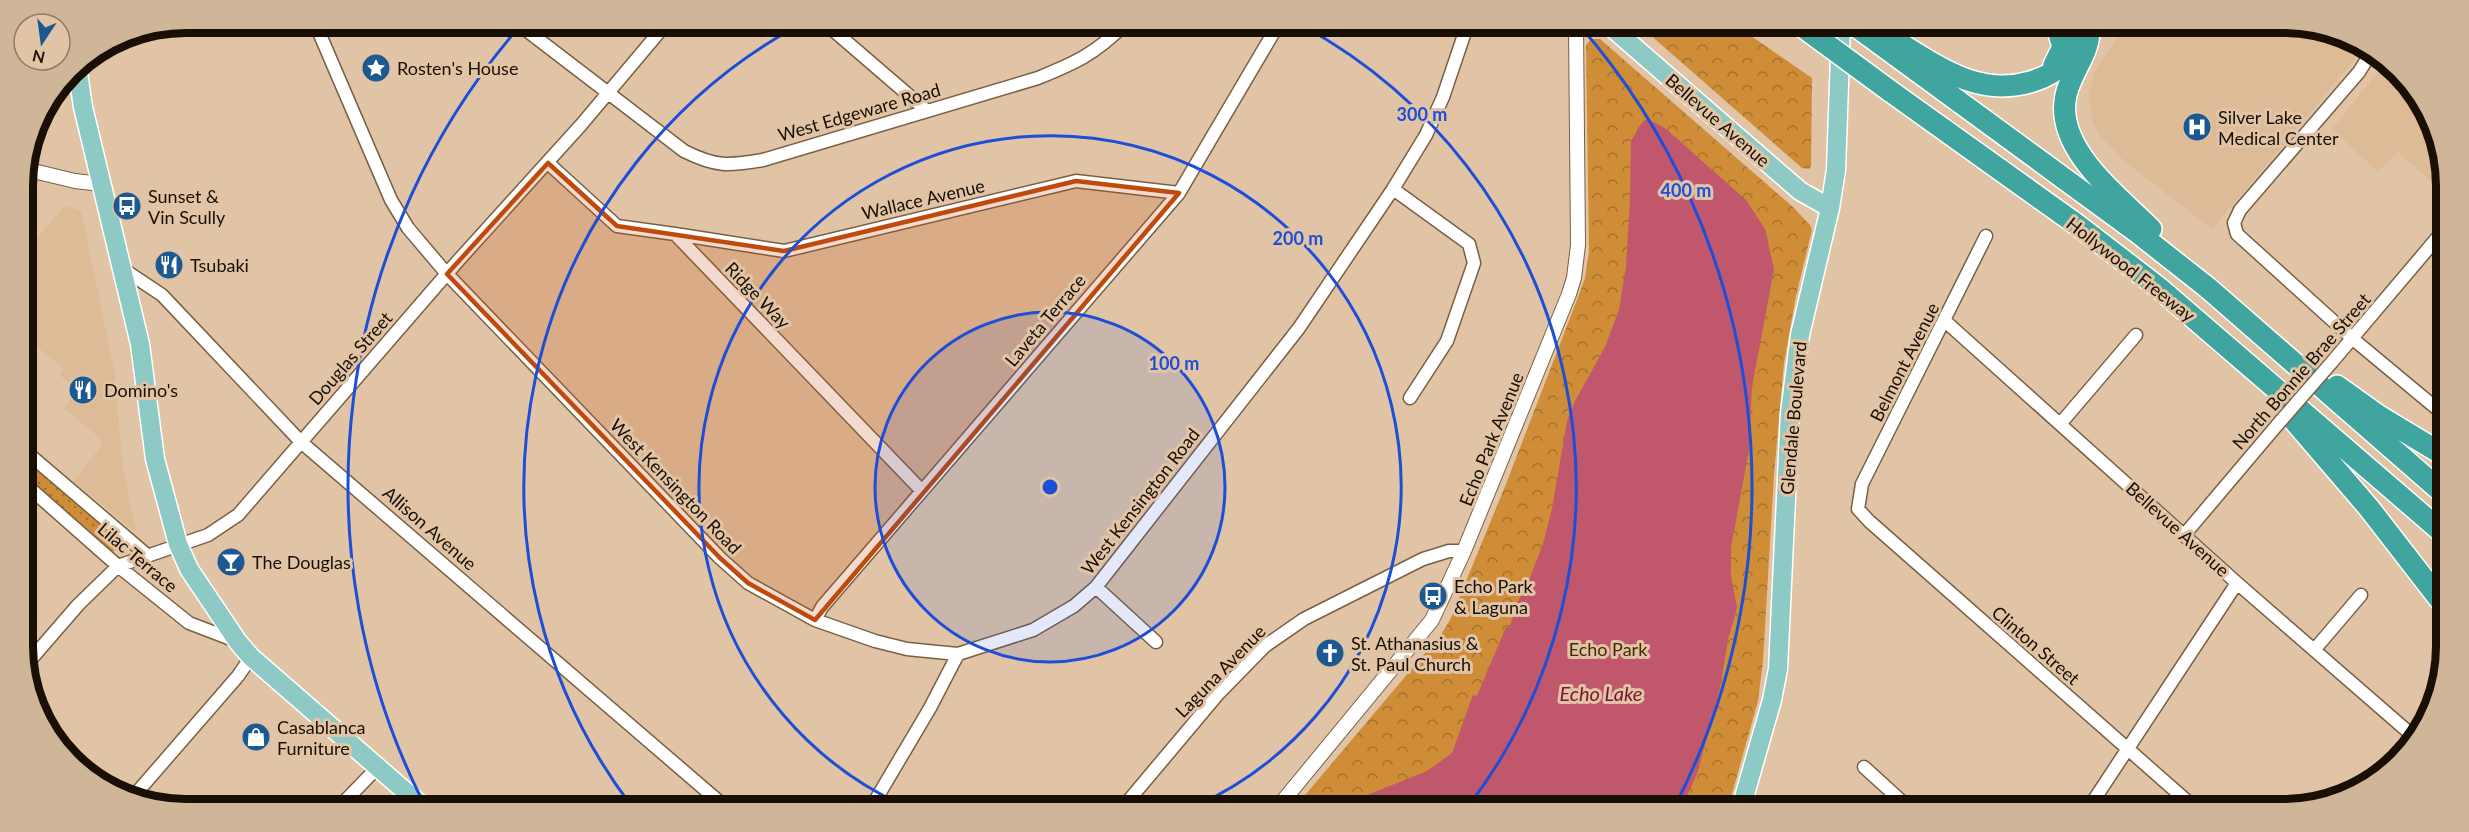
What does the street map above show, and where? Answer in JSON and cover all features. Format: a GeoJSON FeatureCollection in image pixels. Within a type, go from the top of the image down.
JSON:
{"type":"FeatureCollection","features":[{"type":"Feature","properties":{"kind":"highway","name":"Hollywood Freeway"},"geometry":{"type":"LineString","coordinates":[[1811,33],[2118,256],[2235,353],[2436,527]]}},
{"type":"Feature","properties":{"kind":"highway","name":"Hollywood Freeway"},"geometry":{"type":"LineString","coordinates":[[1868,33],[1892,46],[2208,288],[2436,487]]}},
{"type":"Feature","properties":{"kind":"highway"},"geometry":{"type":"LineString","coordinates":[[1879,33],[1892,46],[1962,80],[1992,87],[2039,80],[2061,67],[2084,33]]}},
{"type":"Feature","properties":{"kind":"highway"},"geometry":{"type":"LineString","coordinates":[[2023,84],[2046,73],[2060,56],[2063,47],[2059,33]]}},
{"type":"Feature","properties":{"kind":"highway"},"geometry":{"type":"LineString","coordinates":[[2086,33],[2086,48],[2070,82],[2065,101],[2065,120],[2073,144],[2089,166],[2208,288]]}},
{"type":"Feature","properties":{"kind":"highway"},"geometry":{"type":"LineString","coordinates":[[2248,323],[2379,416],[2436,450]]}},
{"type":"Feature","properties":{"kind":"highway"},"geometry":{"type":"LineString","coordinates":[[2235,353],[2369,508],[2436,595]]}},
{"type":"Feature","properties":{"kind":"main road","name":"Bellevue Avenue"},"geometry":{"type":"LineString","coordinates":[[1618,33],[1800,191],[1830,208]]}},
{"type":"Feature","properties":{"kind":"main road","name":"Glendale Boulevard"},"geometry":{"type":"LineString","coordinates":[[1744,799],[1772,700],[1778,669],[1790,413],[1800,335],[1830,208],[1837,153],[1841,33]]}},
{"type":"Feature","properties":{"kind":"main road"},"geometry":{"type":"LineString","coordinates":[[79,77],[83,107],[140,344],[154,459],[178,544],[189,569],[238,642],[251,657],[415,799]]}},
{"type":"Feature","properties":{"kind":"street","name":"West Kensington Road"},"geometry":{"type":"LineString","coordinates":[[319,33],[392,200],[408,228],[447,274],[720,558],[748,583],[815,620],[875,641],[907,648],[958,654],[1033,630],[1074,606],[1096,587],[1299,328],[1393,189],[1426,135],[1443,97],[1465,33]]}},
{"type":"Feature","properties":{"kind":"street","name":"West Edgeware Road"},"geometry":{"type":"LineString","coordinates":[[531,33],[684,151],[720,165],[763,160],[1072,65],[1096,51],[1115,33]]}},
{"type":"Feature","properties":{"kind":"street","name":"Douglas Street"},"geometry":{"type":"LineString","coordinates":[[33,656],[78,605],[118,566],[178,544],[208,536],[238,515],[447,274],[548,163],[658,33]]}},
{"type":"Feature","properties":{"kind":"street"},"geometry":{"type":"LineString","coordinates":[[836,33],[927,111]]}},
{"type":"Feature","properties":{"kind":"street","name":"Laveta Terrace"},"geometry":{"type":"LineString","coordinates":[[815,620],[822,607],[1179,193],[1273,33]]}},
{"type":"Feature","properties":{"kind":"street","name":"Echo Park Avenue"},"geometry":{"type":"LineString","coordinates":[[1285,799],[1420,637],[1441,604],[1574,278],[1578,245],[1576,33]]}},
{"type":"Feature","properties":{"kind":"street"},"geometry":{"type":"LineString","coordinates":[[2368,59],[2240,210],[2234,223],[2237,234],[2353,339],[2436,408]]}},
{"type":"Feature","properties":{"kind":"street"},"geometry":{"type":"LineString","coordinates":[[548,163],[617,226],[675,234]]}},
{"type":"Feature","properties":{"kind":"street"},"geometry":{"type":"LineString","coordinates":[[34,170],[75,181],[101,184]]}},
{"type":"Feature","properties":{"kind":"street","name":"Wallace Avenue"},"geometry":{"type":"LineString","coordinates":[[675,234],[784,251],[1076,181],[1179,193]]}},
{"type":"Feature","properties":{"kind":"street"},"geometry":{"type":"LineString","coordinates":[[1393,189],[1469,244],[1474,263],[1447,341],[1410,398]]}},
{"type":"Feature","properties":{"kind":"street","name":"Ridge Way"},"geometry":{"type":"LineString","coordinates":[[675,234],[922,491]]}},
{"type":"Feature","properties":{"kind":"street","name":"Belmont Avenue"},"geometry":{"type":"LineString","coordinates":[[1857,505],[1862,484],[1986,236]]}},
{"type":"Feature","properties":{"kind":"street","name":"North Bonnie Brae Street"},"geometry":{"type":"LineString","coordinates":[[2185,534],[2436,239]]}},
{"type":"Feature","properties":{"kind":"street","name":"Allison Avenue"},"geometry":{"type":"LineString","coordinates":[[123,269],[162,295],[302,442],[716,799]]}},
{"type":"Feature","properties":{"kind":"street","name":"Bellevue Avenue"},"geometry":{"type":"LineString","coordinates":[[1945,321],[2237,583],[2409,732]]}},
{"type":"Feature","properties":{"kind":"street"},"geometry":{"type":"LineString","coordinates":[[2061,423],[2136,335]]}},
{"type":"Feature","properties":{"kind":"street"},"geometry":{"type":"LineString","coordinates":[[33,458],[147,555]]}},
{"type":"Feature","properties":{"kind":"street","name":"Lilac Terrace"},"geometry":{"type":"LineString","coordinates":[[33,492],[118,566],[189,623],[238,642]]}},
{"type":"Feature","properties":{"kind":"street","name":"Clinton Street"},"geometry":{"type":"LineString","coordinates":[[1857,505],[1869,521],[2185,799]]}},
{"type":"Feature","properties":{"kind":"street","name":"Laguna Avenue"},"geometry":{"type":"LineString","coordinates":[[1130,799],[1219,693],[1264,646],[1304,619],[1423,559],[1449,550],[1464,551]]}},
{"type":"Feature","properties":{"kind":"street"},"geometry":{"type":"LineString","coordinates":[[2095,799],[2237,583]]}},
{"type":"Feature","properties":{"kind":"street"},"geometry":{"type":"LineString","coordinates":[[1096,587],[1156,642]]}},
{"type":"Feature","properties":{"kind":"street"},"geometry":{"type":"LineString","coordinates":[[2315,649],[2361,595]]}},
{"type":"Feature","properties":{"kind":"street"},"geometry":{"type":"LineString","coordinates":[[876,799],[930,708],[958,654]]}},
{"type":"Feature","properties":{"kind":"street"},"geometry":{"type":"LineString","coordinates":[[138,791],[238,676],[251,657]]}},
{"type":"Feature","properties":{"kind":"street"},"geometry":{"type":"LineString","coordinates":[[347,799],[378,767]]}},
{"type":"Feature","properties":{"kind":"street"},"geometry":{"type":"LineString","coordinates":[[1864,767],[1899,799]]}},
{"type":"Feature","properties":{"kind":"highlighted area"},"geometry":{"type":"Polygon","coordinates":[[[548,163],[617,226],[784,251],[1076,181],[1179,193],[815,620],[748,583],[720,558],[447,274],[548,163]]]}},
{"type":"Feature","properties":{"kind":"shaded area","name":"Silver Lake Medical Center"},"geometry":{"type":"Polygon","coordinates":[[[2120,33],[2303,34],[2332,42],[2356,58],[2212,229],[2123,160],[2099,134],[2092,120],[2089,94],[2095,71],[2120,33]]]}},
{"type":"Feature","properties":{"kind":"shaded area"},"geometry":{"type":"Polygon","coordinates":[[[2381,69],[2398,85],[2420,118],[2433,156],[2436,185],[2398,152],[2378,172],[2332,129],[2381,69]]]}},
{"type":"Feature","properties":{"kind":"shaded area"},"geometry":{"type":"Polygon","coordinates":[[[65,206],[81,211],[114,370],[123,468],[136,530],[134,531],[74,481],[102,445],[101,439],[64,408],[77,391],[60,375],[64,369],[33,343],[33,242],[65,206]]]}},
{"type":"Feature","properties":{"kind":"green space"},"geometry":{"type":"Polygon","coordinates":[[[1648,33],[1747,33],[1812,78],[1811,166],[1809,169],[1802,168],[1648,33]]]}},
{"type":"Feature","properties":{"kind":"green space","name":"Echo Lake"},"geometry":{"type":"Polygon","coordinates":[[[1591,39],[1600,39],[1793,207],[1812,230],[1796,296],[1784,363],[1774,475],[1763,661],[1758,701],[1731,799],[1302,799],[1442,633],[1450,620],[1506,484],[1577,300],[1585,278],[1589,251],[1586,45],[1591,39]]]}},
{"type":"Feature","properties":{"kind":"green space"},"geometry":{"type":"Polygon","coordinates":[[[33,464],[119,538],[120,548],[112,552],[33,486],[33,464]]]}},
{"type":"Feature","properties":{"kind":"water","name":"Echo Lake"},"geometry":{"type":"Polygon","coordinates":[[[1648,119],[1665,128],[1746,200],[1765,229],[1774,269],[1752,387],[1749,450],[1731,547],[1731,576],[1737,607],[1728,639],[1720,688],[1698,771],[1686,799],[1362,799],[1427,771],[1452,753],[1473,695],[1477,696],[1506,627],[1509,627],[1514,615],[1512,613],[1529,580],[1543,544],[1552,509],[1567,421],[1575,401],[1605,347],[1619,310],[1626,267],[1631,141],[1643,121],[1648,119]]]}},
{"type":"Feature","properties":{"kind":"place","name":"Rosten's House"},"geometry":{"type":"Point","coordinates":[376,68]}},
{"type":"Feature","properties":{"kind":"place","name":"Silver Lake Medical Center"},"geometry":{"type":"Point","coordinates":[2197,127]}},
{"type":"Feature","properties":{"kind":"place","name":"Sunset & Vin Scully"},"geometry":{"type":"Point","coordinates":[127,206]}},
{"type":"Feature","properties":{"kind":"place","name":"Tsubaki"},"geometry":{"type":"Point","coordinates":[169,265]}},
{"type":"Feature","properties":{"kind":"place","name":"Domino's"},"geometry":{"type":"Point","coordinates":[83,390]}},
{"type":"Feature","properties":{"kind":"place","name":"The Douglas"},"geometry":{"type":"Point","coordinates":[231,562]}},
{"type":"Feature","properties":{"kind":"place","name":"Echo Park & Laguna"},"geometry":{"type":"Point","coordinates":[1433,596]}},
{"type":"Feature","properties":{"kind":"place","name":"St. Athanasius & St. Paul Church"},"geometry":{"type":"Point","coordinates":[1330,653]}},
{"type":"Feature","properties":{"kind":"place","name":"Casablanca Furniture"},"geometry":{"type":"Point","coordinates":[256,737]}},
{"type":"Feature","properties":{"kind":"park label","name":"Echo Park"},"geometry":{"type":"Point","coordinates":[1608,649]}}]}
